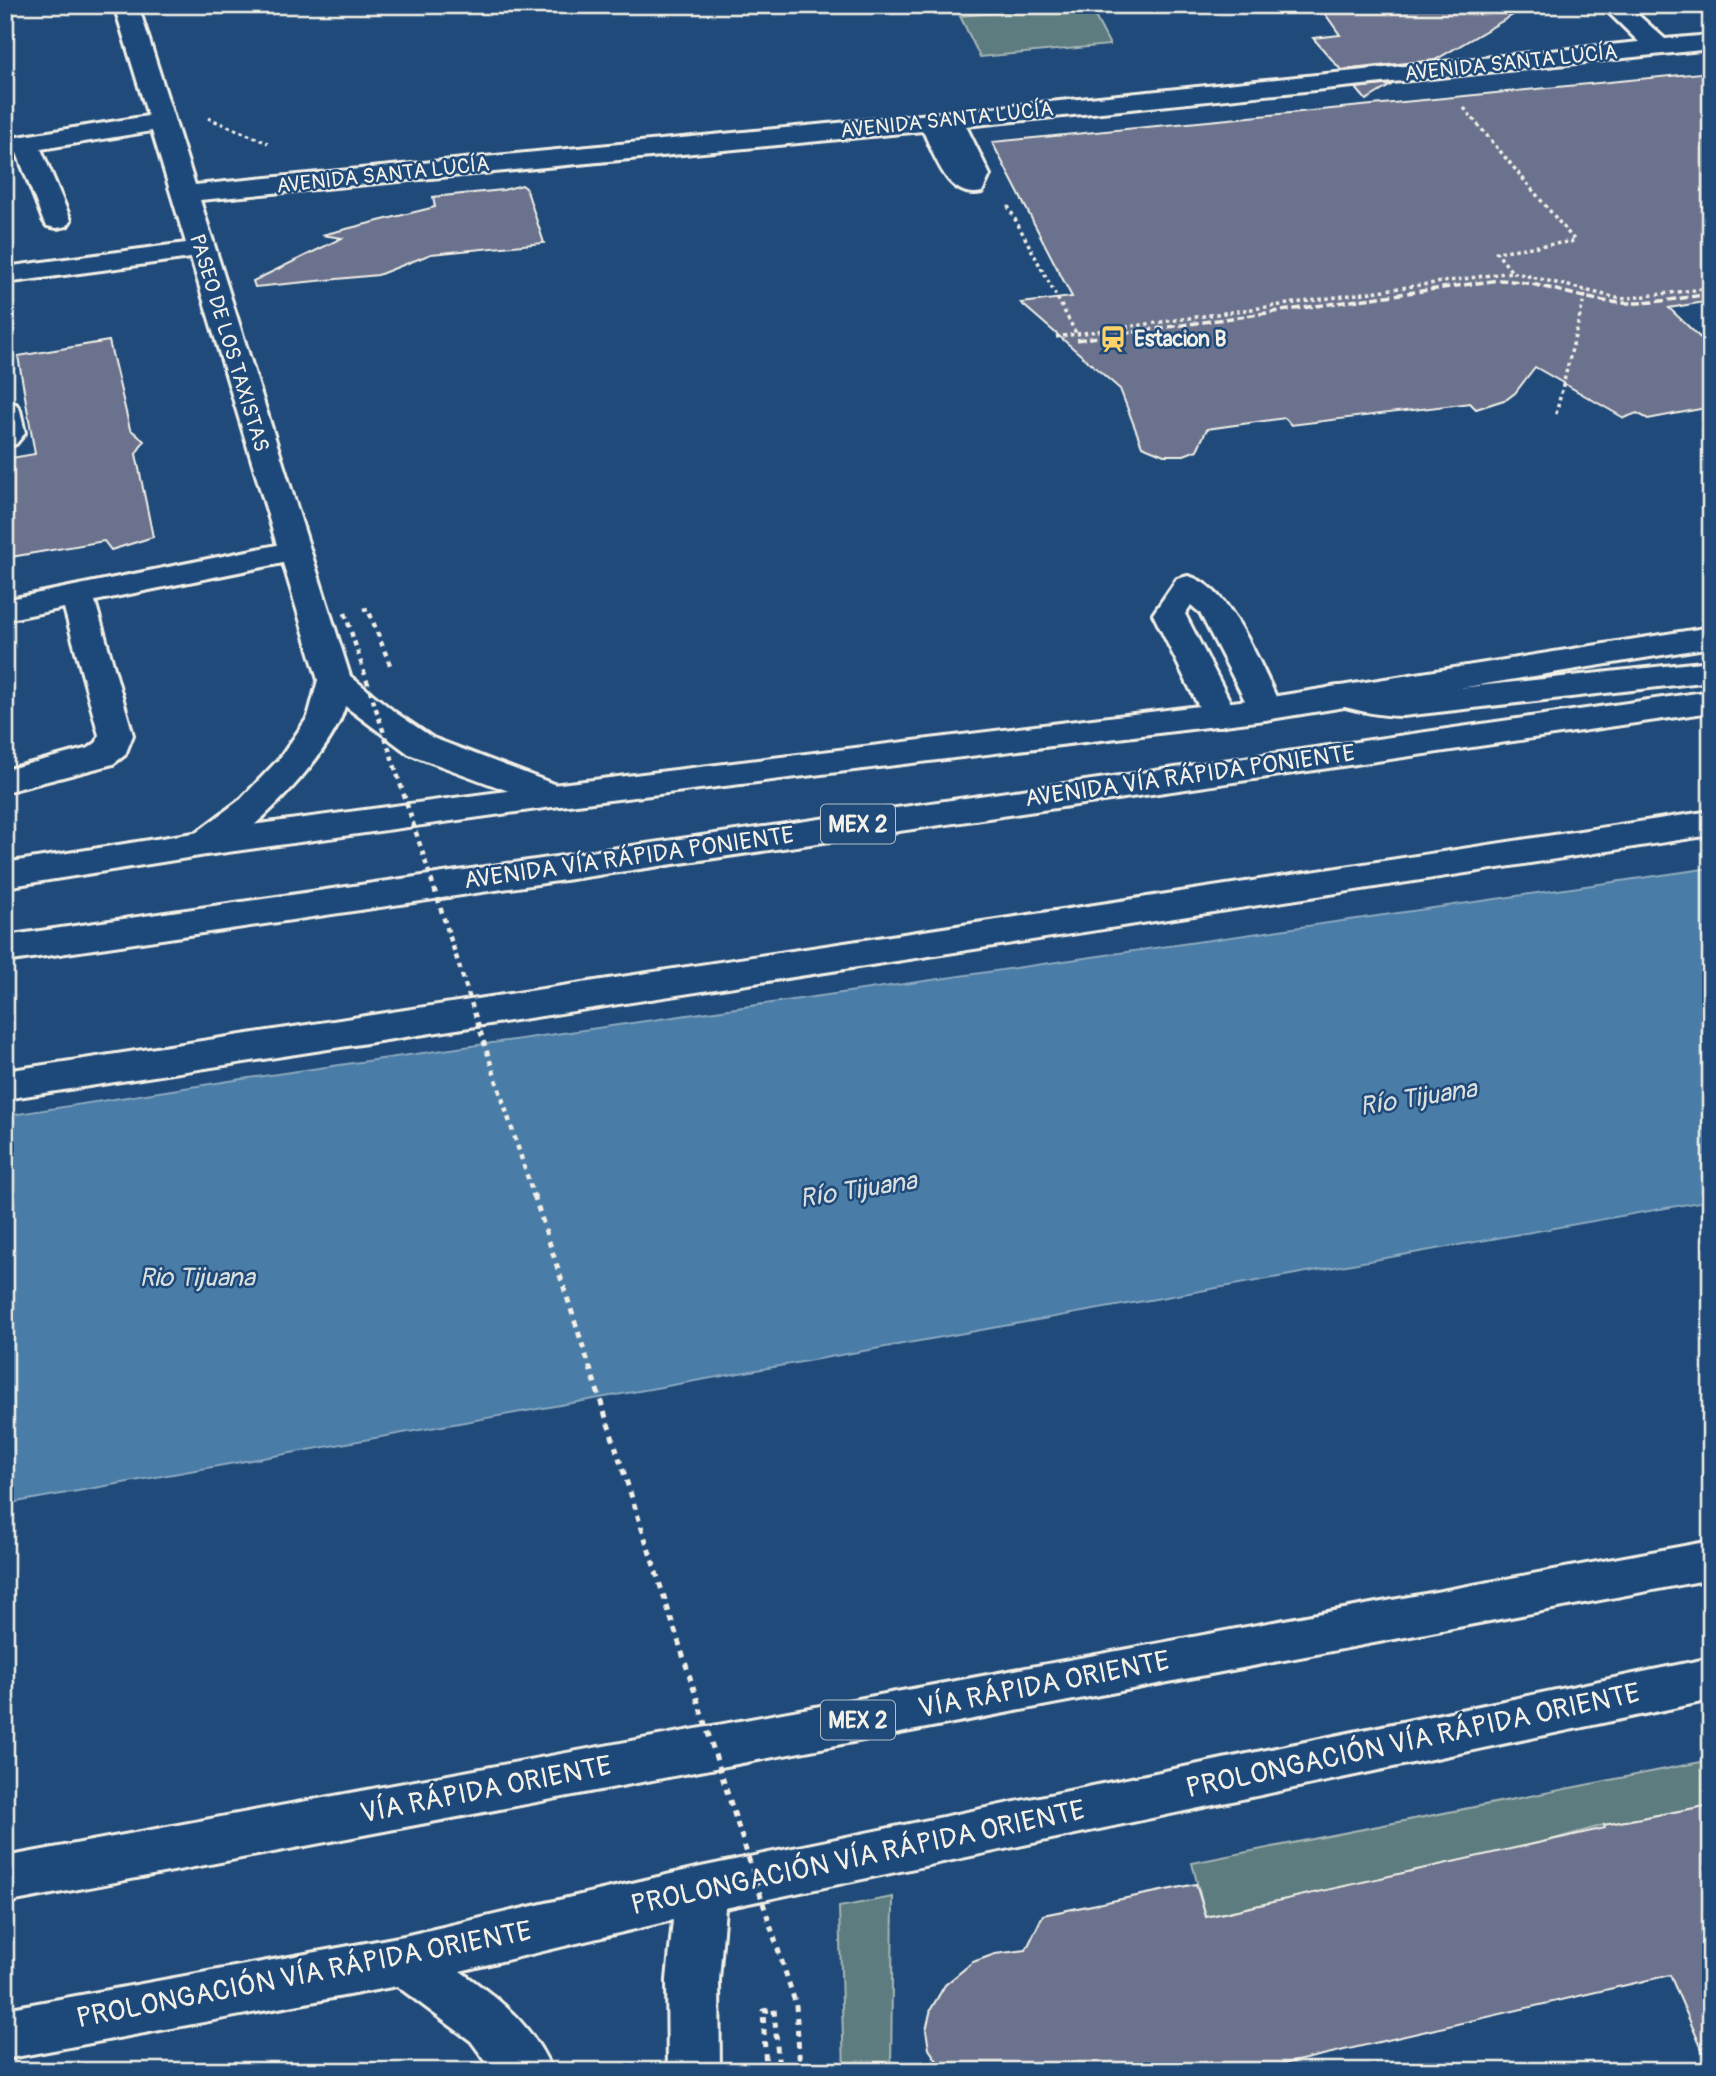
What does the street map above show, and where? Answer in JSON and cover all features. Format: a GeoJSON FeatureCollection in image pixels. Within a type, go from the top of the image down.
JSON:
{"type":"FeatureCollection","features":[{"type":"Feature","properties":{"kind":"main road","name":"PASEO DE LOS TAXISTAS"},"geometry":{"type":"LineString","coordinates":[[126,5],[335,680]]}},
{"type":"Feature","properties":{"kind":"main road"},"geometry":{"type":"LineString","coordinates":[[1613,5],[1659,47]]}},
{"type":"Feature","properties":{"kind":"main road","name":"AVENIDA SANTA LUCÍA"},"geometry":{"type":"LineString","coordinates":[[183,194],[940,121],[1711,42]]}},
{"type":"Feature","properties":{"kind":"main road"},"geometry":{"type":"LineString","coordinates":[[57,220],[16,146],[161,122]]}},
{"type":"Feature","properties":{"kind":"main road"},"geometry":{"type":"LineString","coordinates":[[5,275],[200,249]]}},
{"type":"Feature","properties":{"kind":"main road"},"geometry":{"type":"LineString","coordinates":[[5,410],[10,433],[5,438]]}},
{"type":"Feature","properties":{"kind":"main road"},"geometry":{"type":"LineString","coordinates":[[5,610],[293,551]]}},
{"type":"Feature","properties":{"kind":"main road"},"geometry":{"type":"LineString","coordinates":[[1220,715],[1169,614],[1188,586],[1214,608],[1265,709]]}},
{"type":"Feature","properties":{"kind":"main road"},"geometry":{"type":"LineString","coordinates":[[5,781],[101,756],[113,747],[116,735],[77,595]]}},
{"type":"Feature","properties":{"kind":"main road"},"geometry":{"type":"LineString","coordinates":[[5,874],[206,843],[552,796],[1265,709],[1711,637]]}},
{"type":"Feature","properties":{"kind":"main road"},"geometry":{"type":"LineString","coordinates":[[1339,695],[1376,704],[1403,705],[1711,671]]}},
{"type":"Feature","properties":{"kind":"main road"},"geometry":{"type":"LineString","coordinates":[[206,843],[253,807],[292,765],[325,718],[335,680],[384,721],[421,746],[552,796]]}},
{"type":"Feature","properties":{"kind":"main road","name":"AVENIDA VÍA RÁPIDA PONIENTE"},"geometry":{"type":"LineString","coordinates":[[5,949],[1711,701]]}},
{"type":"Feature","properties":{"kind":"main road"},"geometry":{"type":"LineString","coordinates":[[5,1085],[1711,823]]}},
{"type":"Feature","properties":{"kind":"main road","name":"VÍA RÁPIDA ORIENTE"},"geometry":{"type":"LineString","coordinates":[[5,1880],[1711,1560]]}},
{"type":"Feature","properties":{"kind":"main road","name":"PROLONGACIÓN VÍA RÁPIDA ORIENTE"},"geometry":{"type":"LineString","coordinates":[[5,2034],[404,1960],[701,1890],[1711,1679]]}},
{"type":"Feature","properties":{"kind":"main road"},"geometry":{"type":"LineString","coordinates":[[694,2071],[693,1980],[701,1890]]}},
{"type":"Feature","properties":{"kind":"main road"},"geometry":{"type":"LineString","coordinates":[[404,1960],[489,2023],[526,2071]]}},
{"type":"Feature","properties":{"kind":"path"},"geometry":{"type":"LineString","coordinates":[[1433,71],[1575,241],[1496,252],[1512,272]]}},
{"type":"Feature","properties":{"kind":"path"},"geometry":{"type":"LineString","coordinates":[[1006,203],[1076,335]]}},
{"type":"Feature","properties":{"kind":"path"},"geometry":{"type":"LineString","coordinates":[[1056,337],[1512,272],[1621,299],[1711,288]]}},
{"type":"Feature","properties":{"kind":"path"},"geometry":{"type":"LineString","coordinates":[[1556,414],[1586,291]]}},
{"type":"Feature","properties":{"kind":"path"},"geometry":{"type":"LineString","coordinates":[[394,676],[368,609],[345,613],[796,2005],[800,2071]]}},
{"type":"Feature","properties":{"kind":"path"},"geometry":{"type":"LineString","coordinates":[[766,2071],[762,2011],[774,2009],[779,2071]]}},
{"type":"Feature","properties":{"kind":"green space"},"geometry":{"type":"Polygon","coordinates":[[[1089,5],[1110,45],[980,57],[960,16],[1089,5]]]}},
{"type":"Feature","properties":{"kind":"green space"},"geometry":{"type":"Polygon","coordinates":[[[1711,1760],[1711,1805],[1604,1825],[1540,1843],[1206,1917],[1192,1863],[1711,1760]]]}},
{"type":"Feature","properties":{"kind":"green space"},"geometry":{"type":"Polygon","coordinates":[[[893,1897],[891,2071],[844,2071],[839,1907],[893,1897]]]}},
{"type":"Feature","properties":{"kind":"water","name":"Rio Tijuana"},"geometry":{"type":"Polygon","coordinates":[[[1711,868],[1711,1200],[5,1504],[5,1116],[242,1079],[1711,868]]]}},
{"type":"Feature","properties":{"kind":"building"},"geometry":{"type":"Polygon","coordinates":[[[1319,5],[1530,5],[1435,60],[1341,70],[1313,38],[1340,35],[1319,5]]]}},
{"type":"Feature","properties":{"kind":"building"},"geometry":{"type":"Polygon","coordinates":[[[1711,72],[1711,301],[1669,308],[1711,348],[1711,407],[1648,419],[1637,413],[1624,418],[1535,367],[1507,399],[1476,409],[1470,403],[1291,425],[1285,418],[1207,429],[1197,450],[1184,455],[1164,455],[1142,446],[1120,389],[1021,303],[1072,297],[992,142],[1711,72]]]}},
{"type":"Feature","properties":{"kind":"building"},"geometry":{"type":"Polygon","coordinates":[[[1393,84],[1366,100],[1356,88],[1393,84]]]}},
{"type":"Feature","properties":{"kind":"building"},"geometry":{"type":"Polygon","coordinates":[[[522,185],[526,188],[544,243],[431,254],[378,275],[255,287],[253,281],[342,238],[322,235],[435,207],[433,197],[503,190],[522,185]]]}},
{"type":"Feature","properties":{"kind":"building"},"geometry":{"type":"Polygon","coordinates":[[[109,341],[130,429],[144,441],[136,454],[153,537],[111,550],[104,541],[5,558],[5,459],[35,454],[18,356],[109,341]]]}},
{"type":"Feature","properties":{"kind":"building"},"geometry":{"type":"Polygon","coordinates":[[[1711,1805],[1711,2070],[1670,1975],[1253,2071],[944,2071],[929,2049],[926,2030],[931,2009],[945,1985],[973,1962],[995,1954],[1026,1950],[1043,1915],[1196,1884],[1206,1917],[1605,1828],[1604,1825],[1711,1805]]]}},
{"type":"Feature","properties":{"kind":"railway"},"geometry":{"type":"LineString","coordinates":[[1077,340],[1499,280],[1528,283],[1598,300],[1624,303],[1711,294]]}},
{"type":"Feature","properties":{"kind":"place","name":"Estacion B"},"geometry":{"type":"Point","coordinates":[1113,339]}},
{"type":"Feature","properties":{"kind":"water label","name":"Río Tijuana"},"geometry":{"type":"Point","coordinates":[1418,1098]}},
{"type":"Feature","properties":{"kind":"water label","name":"Río Tijuana"},"geometry":{"type":"Point","coordinates":[858,1190]}}]}
